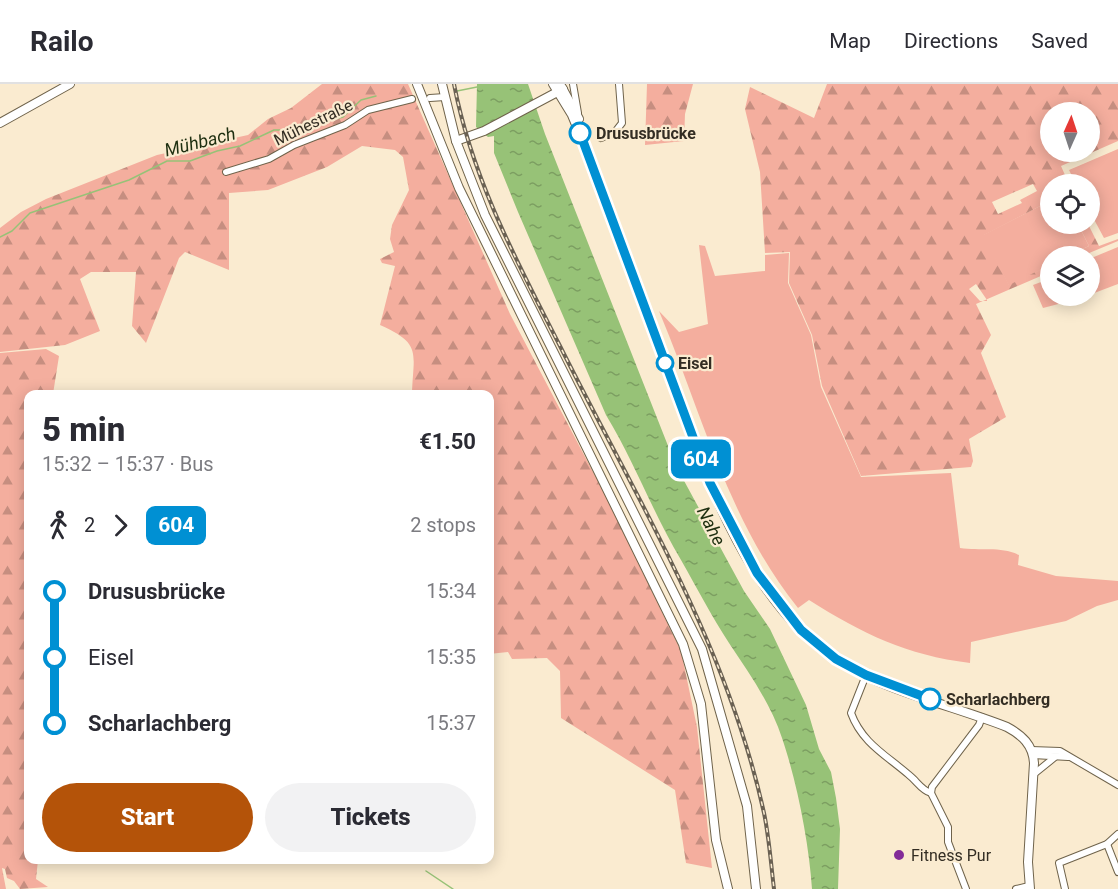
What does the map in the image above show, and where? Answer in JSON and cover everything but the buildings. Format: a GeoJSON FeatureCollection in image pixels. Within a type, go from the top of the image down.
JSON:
{"type":"FeatureCollection","features":[{"type":"Feature","properties":{"kind":"highway"},"geometry":{"type":"LineString","coordinates":[[418,86],[459,188],[683,644],[701,704],[716,840],[728,889]]}},
{"type":"Feature","properties":{"kind":"main road"},"geometry":{"type":"LineString","coordinates":[[0,123],[70,84]]}},
{"type":"Feature","properties":{"kind":"main road"},"geometry":{"type":"LineString","coordinates":[[442,84],[456,141],[485,215],[693,629],[712,677],[747,806],[756,889]]}},
{"type":"Feature","properties":{"kind":"main road"},"geometry":{"type":"LineString","coordinates":[[553,84],[562,87],[578,116],[585,144]]}},
{"type":"Feature","properties":{"kind":"main road"},"geometry":{"type":"LineString","coordinates":[[456,141],[470,137],[548,99],[562,87]]}},
{"type":"Feature","properties":{"kind":"main road"},"geometry":{"type":"LineString","coordinates":[[562,87],[700,457],[743,551],[769,591],[801,630],[836,659],[866,675],[1014,731],[1032,752],[1034,774],[1030,887]]}},
{"type":"Feature","properties":{"kind":"street"},"geometry":{"type":"LineString","coordinates":[[562,87],[573,84],[578,116]]}},
{"type":"Feature","properties":{"kind":"street"},"geometry":{"type":"LineString","coordinates":[[601,138],[615,132],[622,123],[620,84]]}},
{"type":"Feature","properties":{"kind":"street"},"geometry":{"type":"LineString","coordinates":[[430,98],[445,97]]}},
{"type":"Feature","properties":{"kind":"street","name":"Mühestraße"},"geometry":{"type":"LineString","coordinates":[[226,172],[269,159],[294,145],[345,125],[368,110],[412,99]]}},
{"type":"Feature","properties":{"kind":"street"},"geometry":{"type":"LineString","coordinates":[[866,675],[851,713],[856,726],[884,757],[910,775],[925,791],[931,793]]}},
{"type":"Feature","properties":{"kind":"street"},"geometry":{"type":"LineString","coordinates":[[966,889],[948,842],[948,827],[931,793],[932,787],[979,725],[982,717]]}},
{"type":"Feature","properties":{"kind":"street"},"geometry":{"type":"LineString","coordinates":[[1032,752],[1054,750],[1118,785]]}},
{"type":"Feature","properties":{"kind":"street"},"geometry":{"type":"LineString","coordinates":[[1032,752],[1055,757],[1070,757]]}},
{"type":"Feature","properties":{"kind":"street"},"geometry":{"type":"LineString","coordinates":[[1034,774],[1055,757]]}},
{"type":"Feature","properties":{"kind":"street"},"geometry":{"type":"LineString","coordinates":[[1065,889],[1059,863],[1107,844],[1118,834]]}},
{"type":"Feature","properties":{"kind":"street"},"geometry":{"type":"LineString","coordinates":[[1107,844],[1118,872]]}},
{"type":"Feature","properties":{"kind":"street"},"geometry":{"type":"LineString","coordinates":[[1016,889],[1030,887]]}},
{"type":"Feature","properties":{"kind":"green space"},"geometry":{"type":"Polygon","coordinates":[[[322,84],[408,84],[510,314],[604,493],[681,651],[697,727],[712,868],[686,863],[675,790],[561,718],[560,671],[547,658],[512,659],[508,652],[494,653],[494,390],[412,390],[414,359],[409,344],[394,332],[380,325],[395,266],[382,263],[380,259],[394,252],[390,239],[392,225],[409,190],[403,157],[395,150],[362,146],[327,167],[268,190],[229,193],[229,270],[185,252],[179,258],[146,343],[132,326],[136,272],[91,272],[80,279],[100,331],[65,345],[0,352],[0,228],[21,212],[46,199],[157,155],[248,135],[268,119],[291,108],[322,84]]]}},
{"type":"Feature","properties":{"kind":"green space"},"geometry":{"type":"Polygon","coordinates":[[[647,84],[693,84],[685,114],[684,141],[645,145],[647,84]]]}},
{"type":"Feature","properties":{"kind":"green space"},"geometry":{"type":"Polygon","coordinates":[[[827,84],[1118,84],[1118,141],[1100,149],[1100,102],[1040,102],[1040,162],[1070,162],[1061,166],[1065,174],[1040,174],[1040,206],[984,235],[1009,285],[1040,270],[1040,276],[987,299],[976,284],[969,289],[980,301],[983,301],[976,304],[991,335],[981,353],[1006,417],[969,439],[973,461],[971,467],[861,476],[822,386],[812,335],[789,283],[790,252],[765,253],[760,172],[745,109],[750,87],[814,118],[827,84]],[[1033,184],[992,202],[998,214],[1022,203],[1020,200],[1037,191],[1033,184]]]}},
{"type":"Feature","properties":{"kind":"green space"},"geometry":{"type":"Polygon","coordinates":[[[1118,149],[1118,233],[1104,238],[1100,231],[1100,174],[1071,174],[1069,170],[1088,162],[1100,162],[1100,157],[1118,149]]]}},
{"type":"Feature","properties":{"kind":"green space"},"geometry":{"type":"Polygon","coordinates":[[[1040,206],[1040,234],[1083,234],[1089,246],[1040,246],[1040,270],[1009,286],[983,235],[1040,206]]]}},
{"type":"Feature","properties":{"kind":"green space"},"geometry":{"type":"Polygon","coordinates":[[[1083,234],[1093,234],[1099,246],[1089,246],[1083,234]]]}},
{"type":"Feature","properties":{"kind":"green space"},"geometry":{"type":"Polygon","coordinates":[[[1118,239],[1100,248],[1099,246],[1118,239]]]}},
{"type":"Feature","properties":{"kind":"green space"},"geometry":{"type":"Polygon","coordinates":[[[699,245],[705,246],[715,276],[765,271],[765,255],[789,253],[788,283],[811,335],[821,387],[861,477],[951,473],[960,548],[1012,552],[1019,555],[1018,565],[1056,576],[1118,581],[1118,600],[1097,606],[1066,621],[971,642],[970,663],[905,649],[867,633],[809,600],[798,608],[753,539],[735,503],[718,465],[659,311],[679,332],[708,324],[699,245]]]}},
{"type":"Feature","properties":{"kind":"green space"},"geometry":{"type":"Polygon","coordinates":[[[1118,247],[1118,284],[1100,291],[1100,254],[1118,247]]]}},
{"type":"Feature","properties":{"kind":"green space"},"geometry":{"type":"Polygon","coordinates":[[[1040,282],[1040,301],[1033,285],[1040,282]]]}},
{"type":"Feature","properties":{"kind":"green space"},"geometry":{"type":"Polygon","coordinates":[[[46,349],[59,356],[54,390],[24,390],[24,864],[38,864],[36,879],[48,887],[20,889],[14,881],[7,878],[5,869],[2,868],[6,889],[0,889],[0,353],[46,349]]]}},
{"type":"Feature","properties":{"kind":"water"},"geometry":{"type":"Polygon","coordinates":[[[477,84],[528,84],[545,134],[676,466],[744,591],[770,629],[806,705],[819,749],[831,772],[836,798],[840,829],[838,889],[812,889],[802,813],[793,774],[777,725],[759,689],[717,623],[661,524],[626,450],[606,415],[494,153],[494,136],[488,137],[476,127],[477,84]]]}},
{"type":"Feature","properties":{"kind":"waterway","name":"Mühbach"},"geometry":{"type":"LineString","coordinates":[[457,91],[477,87]]}},
{"type":"Feature","properties":{"kind":"waterway","name":"Mühbach"},"geometry":{"type":"LineString","coordinates":[[0,237],[12,231],[30,213],[129,180],[167,161],[190,161],[217,151],[240,146],[274,130],[293,130],[343,117],[361,100],[376,96]]}},
{"type":"Feature","properties":{"kind":"waterway"},"geometry":{"type":"LineString","coordinates":[[426,871],[453,889]]}},
{"type":"Feature","properties":{"kind":"railway"},"geometry":{"type":"LineString","coordinates":[[454,84],[472,152],[497,218],[676,572],[727,690],[748,751],[764,813],[774,889]]}},
{"type":"Feature","properties":{"kind":"bus line","name":"604"},"geometry":{"type":"LineString","coordinates":[[580,133],[710,483],[743,551],[782,609],[821,648],[866,675],[930,699]]}},
{"type":"Feature","properties":{"kind":"place","name":"Drususbrücke"},"geometry":{"type":"Point","coordinates":[580,133]}},
{"type":"Feature","properties":{"kind":"place","name":"Eisel"},"geometry":{"type":"Point","coordinates":[665,363]}},
{"type":"Feature","properties":{"kind":"place","name":"Scharlachberg"},"geometry":{"type":"Point","coordinates":[930,699]}},
{"type":"Feature","properties":{"kind":"place","name":"Fitness Pur"},"geometry":{"type":"Point","coordinates":[899,855]}},
{"type":"Feature","properties":{"kind":"water label","name":"Nahe"},"geometry":{"type":"Point","coordinates":[711,526]}}]}
